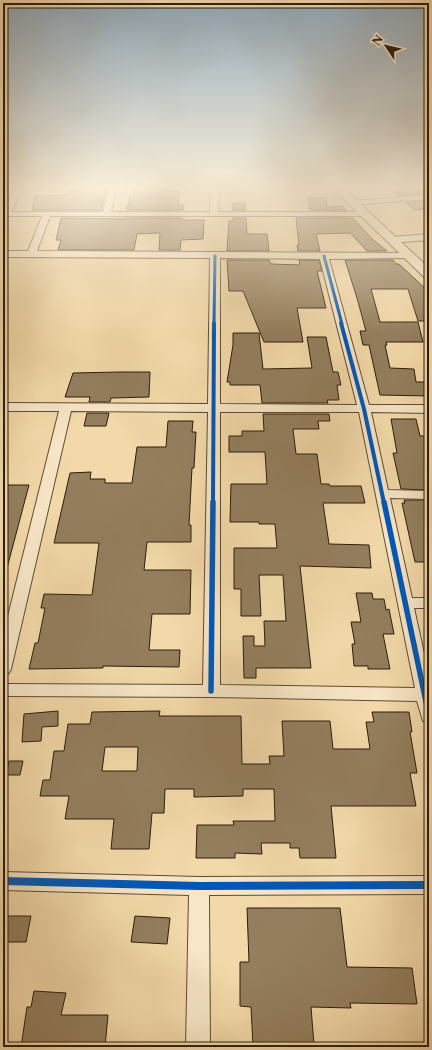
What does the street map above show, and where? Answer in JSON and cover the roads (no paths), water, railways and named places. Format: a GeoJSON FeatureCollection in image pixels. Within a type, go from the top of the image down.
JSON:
{"type":"FeatureCollection","features":[{"type":"Feature","properties":{"kind":"street"},"geometry":{"type":"LineString","coordinates":[[32,254],[39,236]]}},
{"type":"Feature","properties":{"kind":"street"},"geometry":{"type":"LineString","coordinates":[[387,236],[429,275]]}},
{"type":"Feature","properties":{"kind":"street"},"geometry":{"type":"LineString","coordinates":[[391,240],[429,237]]}},
{"type":"Feature","properties":{"kind":"street"},"geometry":{"type":"LineString","coordinates":[[3,254],[324,256],[406,254]]}},
{"type":"Feature","properties":{"kind":"street"},"geometry":{"type":"LineString","coordinates":[[211,691],[215,256]]}},
{"type":"Feature","properties":{"kind":"street"},"geometry":{"type":"LineString","coordinates":[[324,256],[364,409],[405,603],[427,695],[429,716]]}},
{"type":"Feature","properties":{"kind":"street"},"geometry":{"type":"LineString","coordinates":[[3,407],[429,409]]}},
{"type":"Feature","properties":{"kind":"street"},"geometry":{"type":"LineString","coordinates":[[3,669],[66,408]]}},
{"type":"Feature","properties":{"kind":"street"},"geometry":{"type":"LineString","coordinates":[[382,494],[429,495]]}},
{"type":"Feature","properties":{"kind":"street"},"geometry":{"type":"LineString","coordinates":[[405,603],[429,603]]}},
{"type":"Feature","properties":{"kind":"street"},"geometry":{"type":"LineString","coordinates":[[3,690],[211,691],[427,695]]}},
{"type":"Feature","properties":{"kind":"street"},"geometry":{"type":"LineString","coordinates":[[3,881],[199,886],[429,885]]}},
{"type":"Feature","properties":{"kind":"street"},"geometry":{"type":"LineString","coordinates":[[198,1047],[199,886]]}}]}
